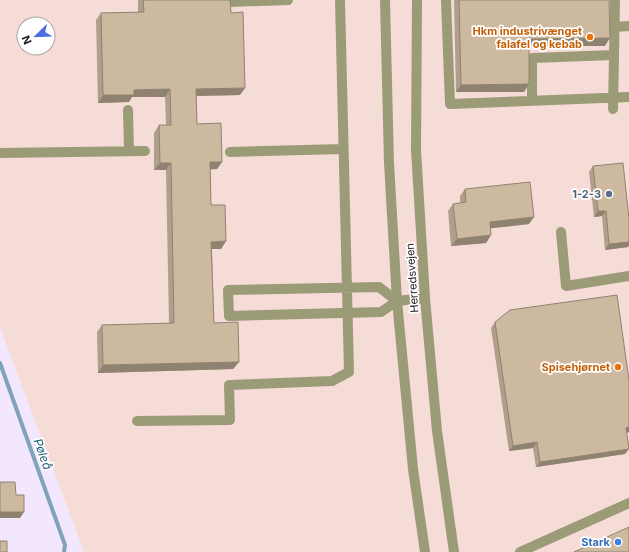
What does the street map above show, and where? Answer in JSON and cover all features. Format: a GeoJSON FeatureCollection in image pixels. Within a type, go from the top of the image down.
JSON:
{"type":"FeatureCollection","features":[{"type":"Feature","properties":{"kind":"street"},"geometry":{"type":"LineString","coordinates":[[229,0],[229,2],[288,0]]}},
{"type":"Feature","properties":{"kind":"street"},"geometry":{"type":"LineString","coordinates":[[137,421],[230,420],[229,385],[332,381],[349,372],[340,0]]}},
{"type":"Feature","properties":{"kind":"street","name":"Herredsvejen"},"geometry":{"type":"LineString","coordinates":[[385,0],[389,163],[397,301],[413,469],[425,552]]}},
{"type":"Feature","properties":{"kind":"street","name":"Herredsvejen"},"geometry":{"type":"LineString","coordinates":[[417,0],[416,150],[425,298],[437,431],[454,552]]}},
{"type":"Feature","properties":{"kind":"street"},"geometry":{"type":"LineString","coordinates":[[446,0],[450,104],[629,97]]}},
{"type":"Feature","properties":{"kind":"street"},"geometry":{"type":"LineString","coordinates":[[613,109],[615,0]]}},
{"type":"Feature","properties":{"kind":"street"},"geometry":{"type":"LineString","coordinates":[[615,27],[629,26]]}},
{"type":"Feature","properties":{"kind":"street"},"geometry":{"type":"LineString","coordinates":[[532,100],[532,58],[614,55]]}},
{"type":"Feature","properties":{"kind":"street"},"geometry":{"type":"LineString","coordinates":[[128,110],[129,151]]}},
{"type":"Feature","properties":{"kind":"street"},"geometry":{"type":"LineString","coordinates":[[230,152],[343,149]]}},
{"type":"Feature","properties":{"kind":"street"},"geometry":{"type":"LineString","coordinates":[[0,153],[145,151]]}},
{"type":"Feature","properties":{"kind":"street"},"geometry":{"type":"LineString","coordinates":[[561,232],[566,286],[629,276]]}},
{"type":"Feature","properties":{"kind":"street","name":"Herredsvejen"},"geometry":{"type":"LineString","coordinates":[[379,287],[397,301],[381,312],[229,316],[228,290],[379,287]]}},
{"type":"Feature","properties":{"kind":"street"},"geometry":{"type":"LineString","coordinates":[[397,301],[425,298]]}},
{"type":"Feature","properties":{"kind":"street"},"geometry":{"type":"LineString","coordinates":[[520,552],[629,502]]}},
{"type":"Feature","properties":{"kind":"shaded area"},"geometry":{"type":"Polygon","coordinates":[[[0,0],[629,0],[629,552],[84,552],[0,328],[0,0]]]}},
{"type":"Feature","properties":{"kind":"building"},"geometry":{"type":"Polygon","coordinates":[[[143,0],[230,0],[231,13],[243,12],[245,88],[196,89],[197,124],[221,123],[222,162],[210,162],[211,205],[225,205],[226,241],[211,242],[214,323],[238,322],[239,362],[103,365],[102,325],[174,323],[171,163],[160,163],[159,125],[171,125],[170,89],[134,90],[134,95],[103,95],[101,13],[144,12],[143,0]]]}},
{"type":"Feature","properties":{"kind":"building"},"geometry":{"type":"Polygon","coordinates":[[[459,0],[609,0],[610,38],[529,39],[529,84],[461,85],[459,0]]]}},
{"type":"Feature","properties":{"kind":"building"},"geometry":{"type":"Polygon","coordinates":[[[623,163],[629,219],[629,242],[609,244],[606,211],[598,211],[593,166],[623,163]]]}},
{"type":"Feature","properties":{"kind":"building"},"geometry":{"type":"Polygon","coordinates":[[[530,182],[534,217],[490,222],[491,235],[457,239],[453,204],[466,202],[465,189],[530,182]]]}},
{"type":"Feature","properties":{"kind":"building"},"geometry":{"type":"Polygon","coordinates":[[[617,295],[629,380],[629,427],[626,428],[629,449],[540,462],[537,442],[513,446],[495,322],[510,310],[617,295]]]}},
{"type":"Feature","properties":{"kind":"building"},"geometry":{"type":"Polygon","coordinates":[[[0,482],[15,482],[16,495],[24,495],[24,512],[0,512],[0,482]]]}},
{"type":"Feature","properties":{"kind":"building","name":"Stark"},"geometry":{"type":"Polygon","coordinates":[[[629,527],[629,552],[574,552],[629,527]]]}},
{"type":"Feature","properties":{"kind":"building"},"geometry":{"type":"Polygon","coordinates":[[[0,541],[7,541],[7,552],[0,552],[0,541]]]}},
{"type":"Feature","properties":{"kind":"waterway","name":"Pøleå"},"geometry":{"type":"LineString","coordinates":[[0,363],[65,545],[64,552]]}},
{"type":"Feature","properties":{"kind":"place","name":"Hkm industrivænget falafel og kebab"},"geometry":{"type":"Point","coordinates":[590,37]}},
{"type":"Feature","properties":{"kind":"place","name":"1-2-3"},"geometry":{"type":"Point","coordinates":[609,194]}},
{"type":"Feature","properties":{"kind":"place","name":"Spisehjørnet"},"geometry":{"type":"Point","coordinates":[618,367]}},
{"type":"Feature","properties":{"kind":"place","name":"Stark"},"geometry":{"type":"Point","coordinates":[618,542]}}]}
